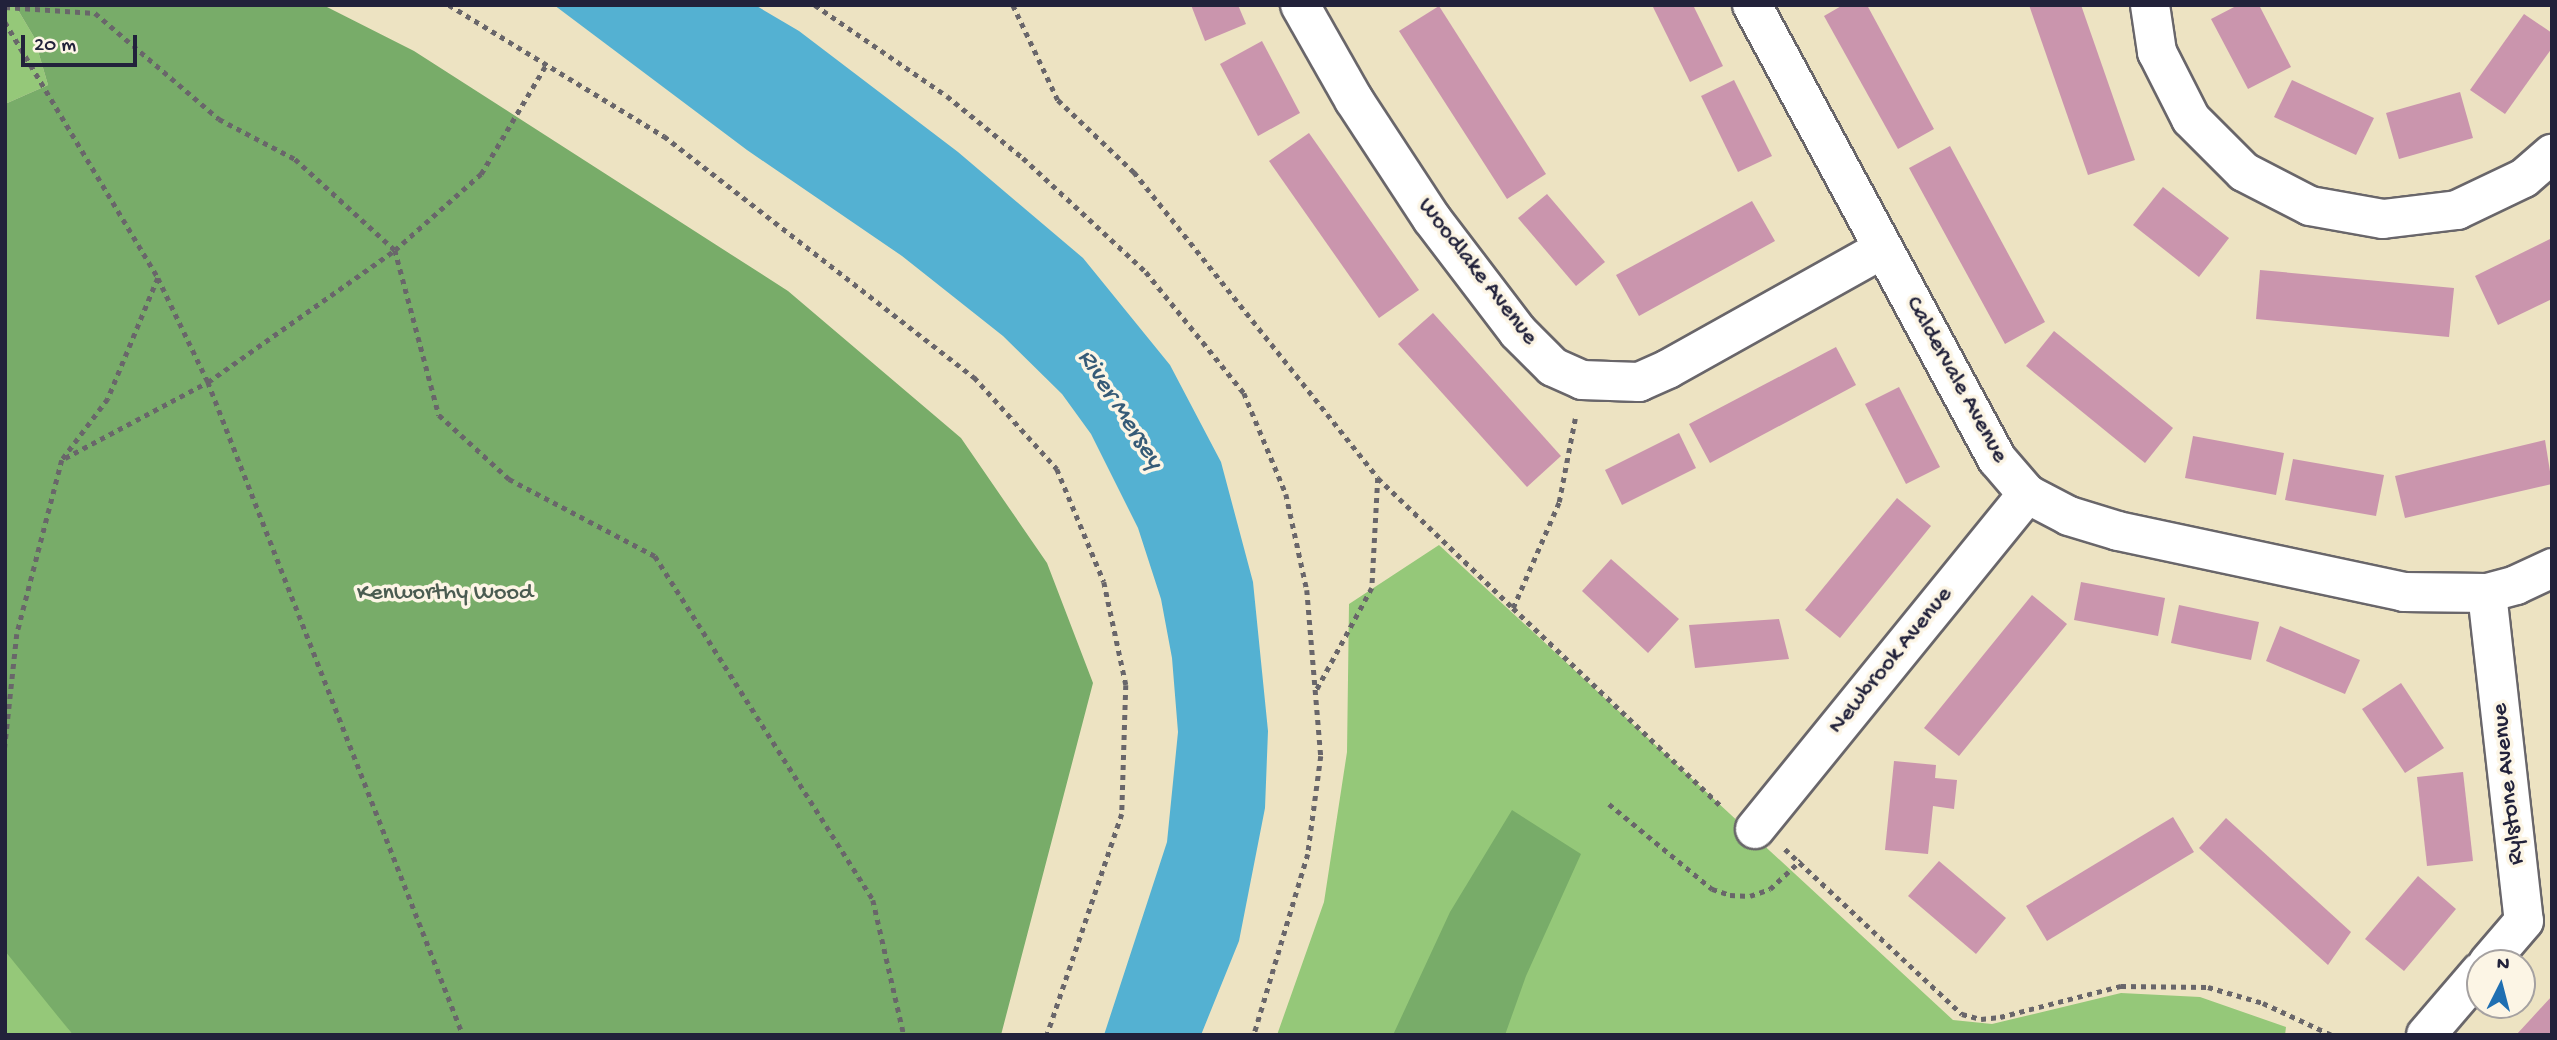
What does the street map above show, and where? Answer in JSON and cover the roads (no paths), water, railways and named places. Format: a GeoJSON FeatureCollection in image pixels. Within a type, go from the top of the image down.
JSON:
{"type":"FeatureCollection","features":[{"type":"Feature","properties":{"kind":"street","name":"Woodlake Avenue"},"geometry":{"type":"LineString","coordinates":[[1300,5],[1354,100],[1432,219],[1518,332],[1553,367],[1582,380],[1639,382],[1668,369],[1883,249]]}},
{"type":"Feature","properties":{"kind":"street","name":"Caldervale Avenue"},"geometry":{"type":"LineString","coordinates":[[1752,5],[1997,459],[2027,494],[2068,516],[2118,531],[2404,592],[2487,593],[2552,568]]}},
{"type":"Feature","properties":{"kind":"street"},"geometry":{"type":"LineString","coordinates":[[2150,5],[2157,52],[2191,119],[2244,172],[2309,206],[2383,219],[2457,210],[2524,178],[2552,154]]}},
{"type":"Feature","properties":{"kind":"street","name":"Newbrook Avenue"},"geometry":{"type":"LineString","coordinates":[[1755,829],[2027,494]]}},
{"type":"Feature","properties":{"kind":"street","name":"Rylstone Avenue"},"geometry":{"type":"LineString","coordinates":[[2487,593],[2538,922],[2505,949]]}},
{"type":"Feature","properties":{"kind":"street"},"geometry":{"type":"LineString","coordinates":[[2426,1035],[2466,988]]}},
{"type":"Feature","properties":{"kind":"water","name":"River Mersey"},"geometry":{"type":"Polygon","coordinates":[[[554,5],[755,5],[799,31],[958,152],[1083,258],[1170,365],[1221,462],[1253,582],[1268,731],[1265,808],[1239,941],[1201,1035],[1104,1035],[1167,842],[1178,732],[1172,658],[1161,599],[1138,528],[1091,434],[1062,394],[1003,336],[902,256],[747,150],[554,5]]]}},
{"type":"Feature","properties":{"kind":"park label","name":"Kenworthy Wood"},"geometry":{"type":"Point","coordinates":[445,594]}}]}
